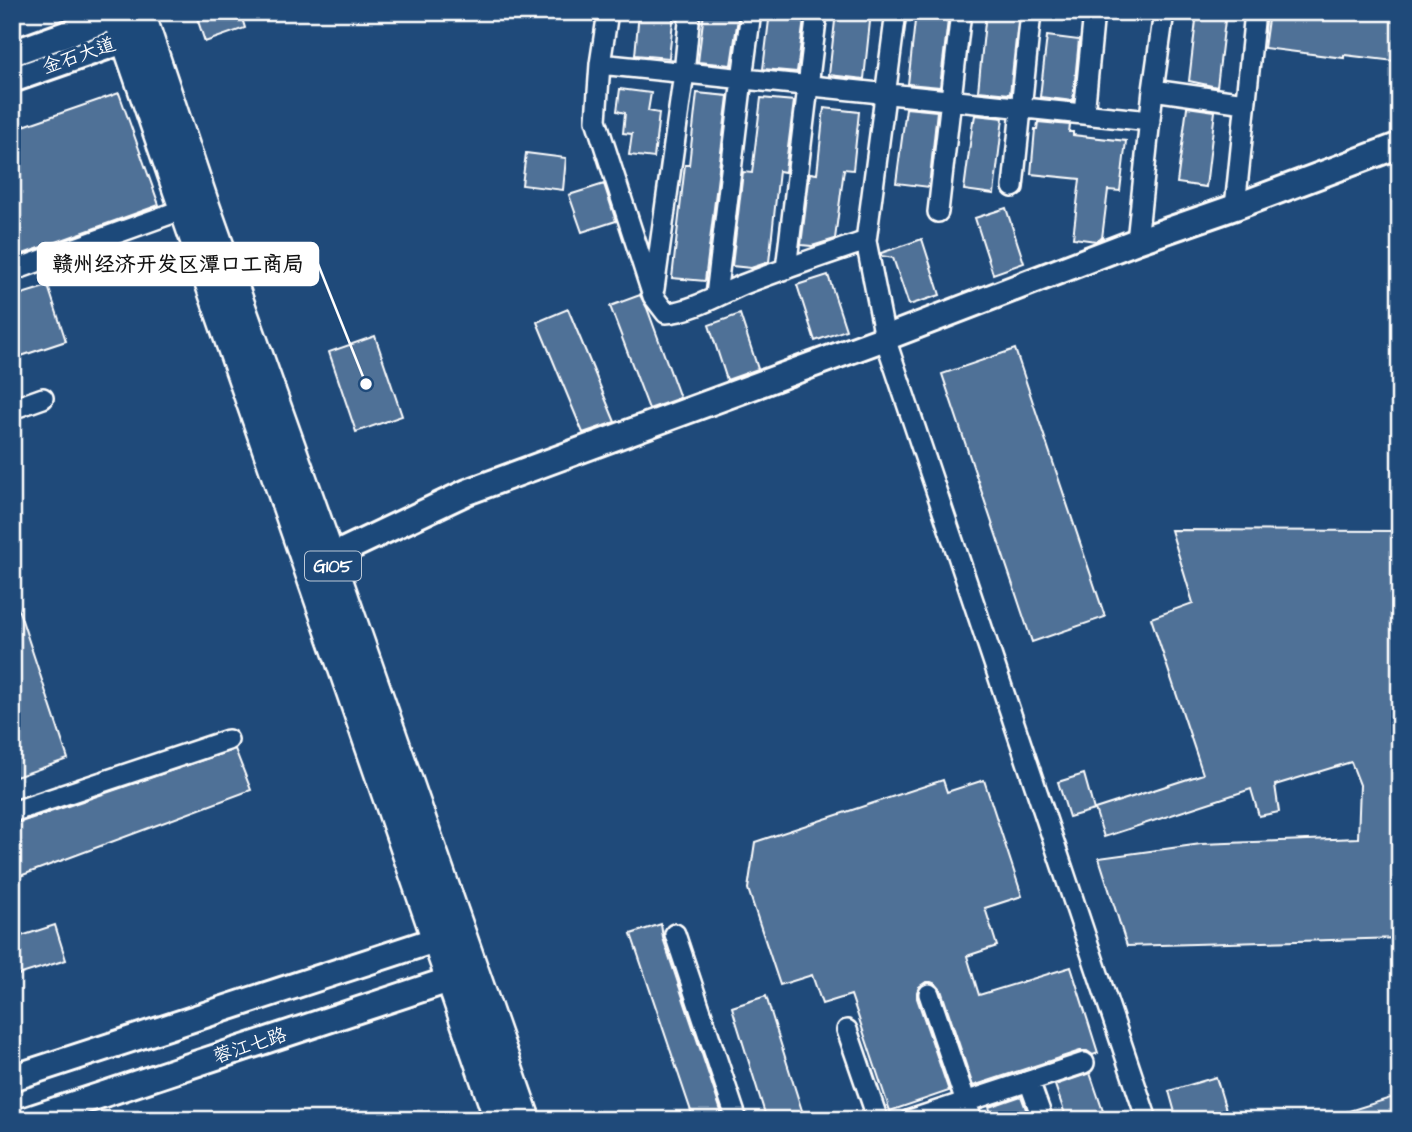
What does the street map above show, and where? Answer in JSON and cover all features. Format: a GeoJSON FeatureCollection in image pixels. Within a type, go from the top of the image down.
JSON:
{"type":"FeatureCollection","features":[{"type":"Feature","properties":{"kind":"highway","name":"G105"},"geometry":{"type":"LineString","coordinates":[[129,21],[184,209],[463,976],[526,1120]]}},
{"type":"Feature","properties":{"kind":"highway","name":"G105"},"geometry":{"type":"LineString","coordinates":[[129,21],[209,216],[330,557],[449,936]]}},
{"type":"Feature","properties":{"kind":"highway","name":"G105"},"geometry":{"type":"LineString","coordinates":[[463,976],[499,1120]]}},
{"type":"Feature","properties":{"kind":"main road","name":"金石大道"},"geometry":{"type":"LineString","coordinates":[[12,53],[129,21]]}},
{"type":"Feature","properties":{"kind":"main road","name":"金石大道"},"geometry":{"type":"LineString","coordinates":[[12,80],[129,21]]}},
{"type":"Feature","properties":{"kind":"main road"},"geometry":{"type":"LineString","coordinates":[[330,557],[467,492],[1400,145]]}},
{"type":"Feature","properties":{"kind":"main road"},"geometry":{"type":"LineString","coordinates":[[12,1078],[449,936]]}},
{"type":"Feature","properties":{"kind":"main road","name":"蓉江七路"},"geometry":{"type":"LineString","coordinates":[[26,1120],[463,976]]}},
{"type":"Feature","properties":{"kind":"street"},"geometry":{"type":"LineString","coordinates":[[608,12],[600,64],[596,120],[653,296],[666,313],[680,312],[786,268],[866,242]]}},
{"type":"Feature","properties":{"kind":"street"},"geometry":{"type":"LineString","coordinates":[[653,296],[690,12]]}},
{"type":"Feature","properties":{"kind":"street"},"geometry":{"type":"LineString","coordinates":[[716,296],[751,12]]}},
{"type":"Feature","properties":{"kind":"street"},"geometry":{"type":"LineString","coordinates":[[786,268],[817,12]]}},
{"type":"Feature","properties":{"kind":"street"},"geometry":{"type":"LineString","coordinates":[[896,12],[866,242],[885,338],[1147,1120]]}},
{"type":"Feature","properties":{"kind":"street"},"geometry":{"type":"LineString","coordinates":[[938,212],[961,12]]}},
{"type":"Feature","properties":{"kind":"street"},"geometry":{"type":"LineString","coordinates":[[1013,187],[1031,12]]}},
{"type":"Feature","properties":{"kind":"street"},"geometry":{"type":"LineString","coordinates":[[1084,114],[1094,12]]}},
{"type":"Feature","properties":{"kind":"street"},"geometry":{"type":"LineString","coordinates":[[1137,241],[1164,12]]}},
{"type":"Feature","properties":{"kind":"street"},"geometry":{"type":"LineString","coordinates":[[1235,207],[1255,12]]}},
{"type":"Feature","properties":{"kind":"street"},"geometry":{"type":"LineString","coordinates":[[600,64],[1150,121]]}},
{"type":"Feature","properties":{"kind":"street"},"geometry":{"type":"LineString","coordinates":[[1153,90],[1245,103]]}},
{"type":"Feature","properties":{"kind":"street"},"geometry":{"type":"LineString","coordinates":[[12,271],[184,209]]}},
{"type":"Feature","properties":{"kind":"street"},"geometry":{"type":"LineString","coordinates":[[12,409],[43,398]]}},
{"type":"Feature","properties":{"kind":"street"},"geometry":{"type":"LineString","coordinates":[[12,812],[228,740]]}},
{"type":"Feature","properties":{"kind":"street"},"geometry":{"type":"LineString","coordinates":[[675,934],[737,1120]]}},
{"type":"Feature","properties":{"kind":"street"},"geometry":{"type":"LineString","coordinates":[[929,994],[969,1111]]}},
{"type":"Feature","properties":{"kind":"street"},"geometry":{"type":"LineString","coordinates":[[847,1030],[878,1120]]}},
{"type":"Feature","properties":{"kind":"street"},"geometry":{"type":"LineString","coordinates":[[910,1120],[969,1111],[1029,1081],[1084,1063]]}},
{"type":"Feature","properties":{"kind":"street"},"geometry":{"type":"LineString","coordinates":[[1029,1081],[1043,1120]]}},
{"type":"Feature","properties":{"kind":"building"},"geometry":{"type":"Polygon","coordinates":[[[195,12],[240,12],[245,28],[205,42],[195,12]]]}},
{"type":"Feature","properties":{"kind":"building"},"geometry":{"type":"Polygon","coordinates":[[[639,12],[674,12],[669,58],[635,55],[639,12]]]}},
{"type":"Feature","properties":{"kind":"building"},"geometry":{"type":"Polygon","coordinates":[[[704,12],[739,12],[731,65],[698,62],[704,12]]]}},
{"type":"Feature","properties":{"kind":"building"},"geometry":{"type":"Polygon","coordinates":[[[770,12],[805,12],[797,72],[763,69],[770,12]]]}},
{"type":"Feature","properties":{"kind":"building"},"geometry":{"type":"Polygon","coordinates":[[[836,12],[871,12],[864,79],[829,75],[836,12]]]}},
{"type":"Feature","properties":{"kind":"building"},"geometry":{"type":"Polygon","coordinates":[[[916,12],[949,12],[940,87],[908,84],[916,12]]]}},
{"type":"Feature","properties":{"kind":"building"},"geometry":{"type":"Polygon","coordinates":[[[986,12],[1019,12],[1010,94],[978,91],[986,12]]]}},
{"type":"Feature","properties":{"kind":"building"},"geometry":{"type":"Polygon","coordinates":[[[1197,12],[1226,12],[1217,87],[1189,81],[1197,12]]]}},
{"type":"Feature","properties":{"kind":"building"},"geometry":{"type":"Polygon","coordinates":[[[1269,12],[1400,12],[1394,61],[1264,48],[1269,12]]]}},
{"type":"Feature","properties":{"kind":"building"},"geometry":{"type":"Polygon","coordinates":[[[1047,36],[1079,40],[1073,101],[1040,97],[1047,36]]]}},
{"type":"Feature","properties":{"kind":"building"},"geometry":{"type":"Polygon","coordinates":[[[620,89],[651,93],[648,111],[659,113],[654,158],[629,155],[632,134],[623,133],[625,113],[617,111],[620,89]]]}},
{"type":"Feature","properties":{"kind":"building"},"geometry":{"type":"Polygon","coordinates":[[[119,93],[159,205],[12,258],[12,130],[119,93]]]}},
{"type":"Feature","properties":{"kind":"building"},"geometry":{"type":"Polygon","coordinates":[[[697,93],[728,96],[705,281],[672,278],[685,165],[689,165],[697,93]]]}},
{"type":"Feature","properties":{"kind":"building"},"geometry":{"type":"Polygon","coordinates":[[[761,98],[794,101],[785,172],[779,171],[769,262],[751,268],[732,266],[743,172],[752,173],[761,98]]]}},
{"type":"Feature","properties":{"kind":"building"},"geometry":{"type":"Polygon","coordinates":[[[1187,107],[1215,111],[1206,187],[1177,183],[1187,107]]]}},
{"type":"Feature","properties":{"kind":"building"},"geometry":{"type":"Polygon","coordinates":[[[824,108],[859,112],[853,170],[844,169],[835,239],[812,246],[801,245],[810,173],[817,174],[824,108]]]}},
{"type":"Feature","properties":{"kind":"building"},"geometry":{"type":"Polygon","coordinates":[[[906,108],[937,111],[929,187],[896,183],[906,108]]]}},
{"type":"Feature","properties":{"kind":"building"},"geometry":{"type":"Polygon","coordinates":[[[975,115],[1003,118],[994,194],[964,190],[975,115]]]}},
{"type":"Feature","properties":{"kind":"building"},"geometry":{"type":"Polygon","coordinates":[[[1038,122],[1070,125],[1069,132],[1073,132],[1073,135],[1126,141],[1120,191],[1108,190],[1102,238],[1096,241],[1073,238],[1080,179],[1031,174],[1038,122]]]}},
{"type":"Feature","properties":{"kind":"building"},"geometry":{"type":"Polygon","coordinates":[[[526,153],[566,158],[563,190],[522,185],[526,153]]]}},
{"type":"Feature","properties":{"kind":"building"},"geometry":{"type":"Polygon","coordinates":[[[604,184],[616,221],[582,232],[569,195],[604,184]]]}},
{"type":"Feature","properties":{"kind":"building"},"geometry":{"type":"Polygon","coordinates":[[[1006,208],[1024,263],[993,274],[975,218],[1006,208]]]}},
{"type":"Feature","properties":{"kind":"building"},"geometry":{"type":"Polygon","coordinates":[[[922,239],[940,295],[909,305],[893,258],[881,256],[881,253],[922,239]]]}},
{"type":"Feature","properties":{"kind":"building"},"geometry":{"type":"Polygon","coordinates":[[[828,275],[846,330],[815,341],[797,285],[828,275]]]}},
{"type":"Feature","properties":{"kind":"building"},"geometry":{"type":"Polygon","coordinates":[[[48,286],[66,341],[12,359],[12,297],[48,286]]]}},
{"type":"Feature","properties":{"kind":"building"},"geometry":{"type":"Polygon","coordinates":[[[640,295],[680,398],[649,409],[610,306],[640,295]]]}},
{"type":"Feature","properties":{"kind":"building"},"geometry":{"type":"Polygon","coordinates":[[[568,309],[615,422],[583,433],[537,322],[568,309]]]}},
{"type":"Feature","properties":{"kind":"building"},"geometry":{"type":"Polygon","coordinates":[[[740,314],[758,369],[727,380],[709,325],[740,314]]]}},
{"type":"Feature","properties":{"kind":"building"},"geometry":{"type":"Polygon","coordinates":[[[375,336],[402,416],[356,432],[329,352],[375,336]]]}},
{"type":"Feature","properties":{"kind":"building"},"geometry":{"type":"Polygon","coordinates":[[[1015,349],[1105,617],[1032,642],[942,374],[1015,349]]]}},
{"type":"Feature","properties":{"kind":"building"},"geometry":{"type":"Polygon","coordinates":[[[1171,530],[1400,531],[1400,938],[1127,946],[1099,858],[1201,844],[1358,838],[1360,785],[1351,762],[1275,785],[1279,812],[1259,816],[1251,789],[1104,837],[1095,809],[1203,774],[1151,618],[1193,603],[1171,530]]]}},
{"type":"Feature","properties":{"kind":"building"},"geometry":{"type":"Polygon","coordinates":[[[15,599],[68,759],[16,777],[12,764],[12,600],[15,599]]]}},
{"type":"Feature","properties":{"kind":"building"},"geometry":{"type":"Polygon","coordinates":[[[235,749],[251,790],[12,879],[12,825],[235,749]]]}},
{"type":"Feature","properties":{"kind":"building"},"geometry":{"type":"Polygon","coordinates":[[[1084,774],[1094,810],[1069,817],[1058,782],[1084,774]]]}},
{"type":"Feature","properties":{"kind":"building"},"geometry":{"type":"Polygon","coordinates":[[[943,780],[947,792],[984,780],[1022,896],[985,908],[997,946],[967,956],[979,995],[1071,967],[1098,1053],[1093,1055],[1080,1051],[973,1086],[941,990],[936,984],[926,982],[919,987],[917,998],[949,1091],[890,1111],[851,995],[822,1004],[812,975],[780,985],[748,889],[755,842],[943,780]]]}},
{"type":"Feature","properties":{"kind":"building"},"geometry":{"type":"Polygon","coordinates":[[[661,924],[663,938],[724,1120],[694,1120],[631,934],[661,924]]]}},
{"type":"Feature","properties":{"kind":"building"},"geometry":{"type":"Polygon","coordinates":[[[55,925],[66,960],[12,977],[12,939],[55,925]]]}},
{"type":"Feature","properties":{"kind":"building"},"geometry":{"type":"Polygon","coordinates":[[[766,996],[805,1120],[767,1120],[732,1007],[766,996]]]}},
{"type":"Feature","properties":{"kind":"building"},"geometry":{"type":"Polygon","coordinates":[[[1090,1073],[1106,1120],[1067,1120],[1055,1085],[1090,1073]]]}},
{"type":"Feature","properties":{"kind":"building"},"geometry":{"type":"Polygon","coordinates":[[[1216,1077],[1226,1110],[1194,1120],[1177,1120],[1169,1091],[1216,1077]]]}},
{"type":"Feature","properties":{"kind":"building"},"geometry":{"type":"Polygon","coordinates":[[[1400,1095],[1400,1120],[1333,1120],[1333,1116],[1400,1095]]]}},
{"type":"Feature","properties":{"kind":"building"},"geometry":{"type":"Polygon","coordinates":[[[1021,1096],[1030,1120],[993,1120],[989,1107],[1021,1096]]]}},
{"type":"Feature","properties":{"kind":"place","name":"赣州经济开发区潭口工商局"},"geometry":{"type":"Point","coordinates":[366,384]}}]}
